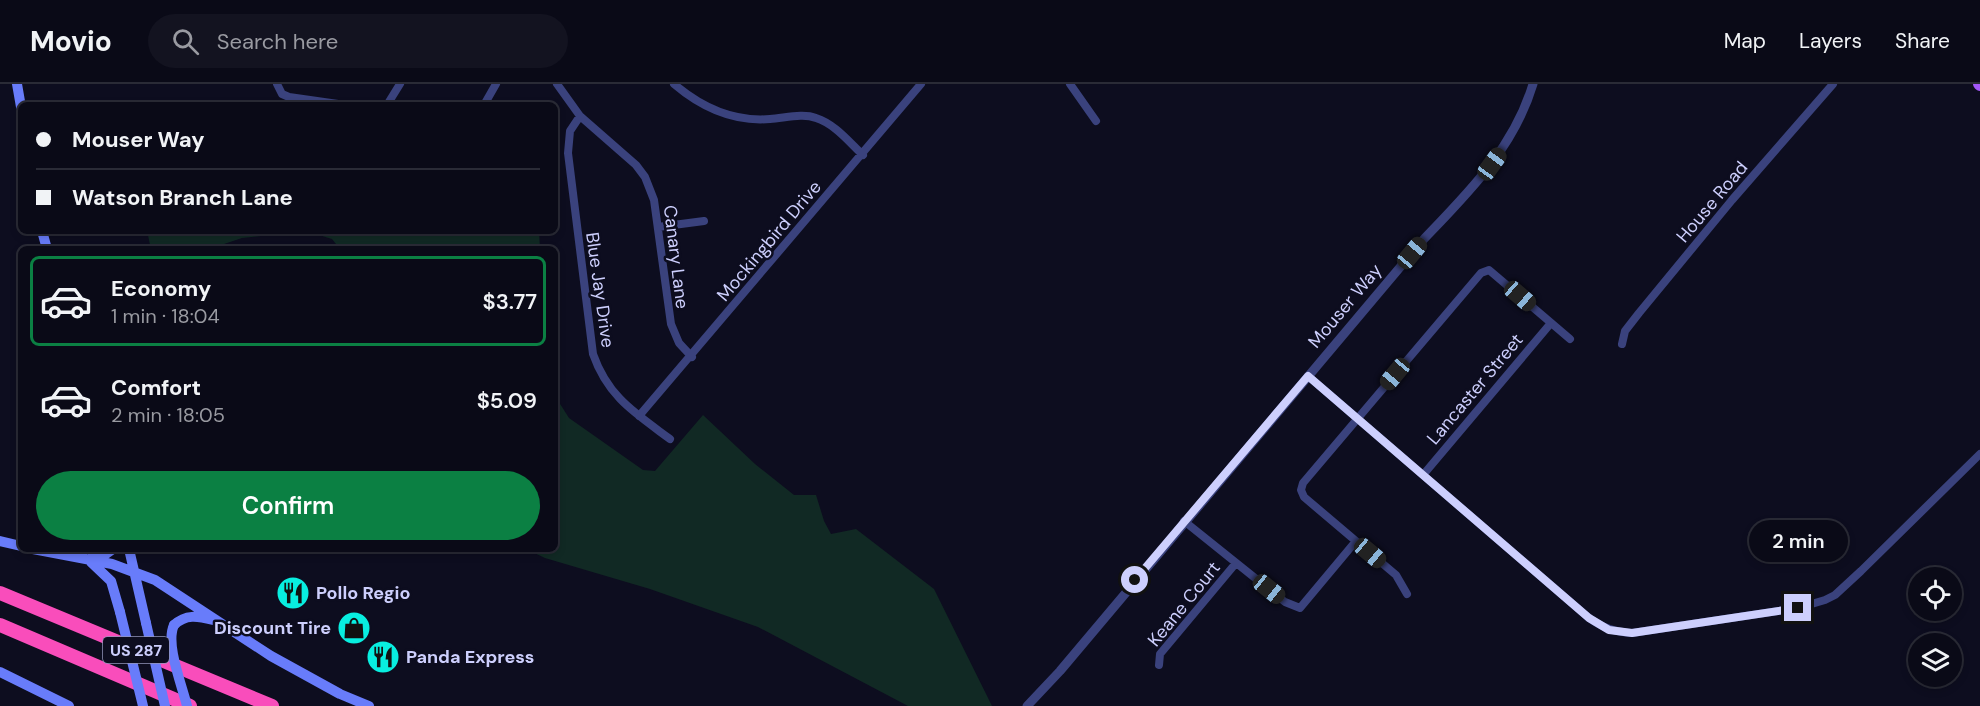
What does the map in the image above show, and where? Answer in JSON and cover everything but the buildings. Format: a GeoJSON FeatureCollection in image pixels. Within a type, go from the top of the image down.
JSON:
{"type":"FeatureCollection","features":[{"type":"Feature","properties":{"kind":"highway","name":"US 287"},"geometry":{"type":"LineString","coordinates":[[0,594],[272,706]]}},
{"type":"Feature","properties":{"kind":"highway","name":"US 287"},"geometry":{"type":"LineString","coordinates":[[0,625],[189,706]]}},
{"type":"Feature","properties":{"kind":"main road"},"geometry":{"type":"LineString","coordinates":[[17,84],[20,102]]}},
{"type":"Feature","properties":{"kind":"main road"},"geometry":{"type":"LineString","coordinates":[[0,541],[18,545]]}},
{"type":"Feature","properties":{"kind":"main road"},"geometry":{"type":"LineString","coordinates":[[51,552],[86,558],[135,572],[180,594],[271,656],[340,694],[369,706]]}},
{"type":"Feature","properties":{"kind":"main road"},"geometry":{"type":"LineString","coordinates":[[86,558],[109,552]]}},
{"type":"Feature","properties":{"kind":"main road"},"geometry":{"type":"LineString","coordinates":[[130,552],[165,706]]}},
{"type":"Feature","properties":{"kind":"main road"},"geometry":{"type":"LineString","coordinates":[[86,558],[111,581],[143,706]]}},
{"type":"Feature","properties":{"kind":"main road"},"geometry":{"type":"LineString","coordinates":[[189,706],[171,644],[170,633],[174,625],[182,618],[194,616],[219,621]]}},
{"type":"Feature","properties":{"kind":"main road"},"geometry":{"type":"LineString","coordinates":[[0,672],[69,706]]}},
{"type":"Feature","properties":{"kind":"street"},"geometry":{"type":"LineString","coordinates":[[277,84],[282,94],[289,97],[324,102]]}},
{"type":"Feature","properties":{"kind":"street"},"geometry":{"type":"LineString","coordinates":[[389,102],[400,84]]}},
{"type":"Feature","properties":{"kind":"street"},"geometry":{"type":"LineString","coordinates":[[486,102],[496,84]]}},
{"type":"Feature","properties":{"kind":"street","name":"Canary Lane"},"geometry":{"type":"LineString","coordinates":[[557,84],[580,116],[636,165],[645,177],[653,198],[658,227],[670,324],[679,343],[692,357]]}},
{"type":"Feature","properties":{"kind":"street"},"geometry":{"type":"LineString","coordinates":[[674,84],[708,108],[734,117],[757,120],[815,117],[835,128],[862,155]]}},
{"type":"Feature","properties":{"kind":"street","name":"Mockingbird Drive"},"geometry":{"type":"LineString","coordinates":[[639,416],[692,357],[921,84]]}},
{"type":"Feature","properties":{"kind":"street"},"geometry":{"type":"LineString","coordinates":[[1070,84],[1096,121]]}},
{"type":"Feature","properties":{"kind":"street","name":"Mouser Way"},"geometry":{"type":"LineString","coordinates":[[1027,706],[1060,671],[1423,240],[1492,164],[1512,137],[1526,107],[1533,84]]}},
{"type":"Feature","properties":{"kind":"street","name":"House Road"},"geometry":{"type":"LineString","coordinates":[[1622,344],[1625,331],[1639,313],[1732,200],[1833,84]]}},
{"type":"Feature","properties":{"kind":"street","name":"Blue Jay Drive"},"geometry":{"type":"LineString","coordinates":[[580,116],[570,131],[568,153],[593,354],[604,381],[618,399],[670,439]]}},
{"type":"Feature","properties":{"kind":"street"},"geometry":{"type":"LineString","coordinates":[[658,227],[704,221]]}},
{"type":"Feature","properties":{"kind":"street"},"geometry":{"type":"LineString","coordinates":[[1407,594],[1401,580],[1304,497],[1301,490],[1303,483],[1478,275],[1489,270],[1570,339]]}},
{"type":"Feature","properties":{"kind":"street","name":"Lancaster Street"},"geometry":{"type":"LineString","coordinates":[[1423,475],[1551,323]]}},
{"type":"Feature","properties":{"kind":"street"},"geometry":{"type":"LineString","coordinates":[[1308,376],[1589,618],[1609,630],[1632,633],[1798,608],[1835,595],[1980,454]]}},
{"type":"Feature","properties":{"kind":"street"},"geometry":{"type":"LineString","coordinates":[[1184,521],[1286,602],[1300,608],[1356,542]]}},
{"type":"Feature","properties":{"kind":"street","name":"Keane Court"},"geometry":{"type":"LineString","coordinates":[[1159,665],[1160,654],[1236,563]]}},
{"type":"Feature","properties":{"kind":"green space"},"geometry":{"type":"Polygon","coordinates":[[[148,234],[279,234],[242,238],[218,246],[150,246],[148,234]]]}},
{"type":"Feature","properties":{"kind":"green space"},"geometry":{"type":"Polygon","coordinates":[[[316,234],[539,234],[540,246],[338,246],[332,239],[316,234]]]}},
{"type":"Feature","properties":{"kind":"green space"},"geometry":{"type":"Polygon","coordinates":[[[558,401],[569,418],[643,470],[655,471],[703,415],[755,464],[794,495],[816,495],[824,521],[831,534],[856,529],[934,589],[992,706],[908,706],[758,627],[650,589],[545,558],[532,552],[558,552],[558,401]]]}},
{"type":"Feature","properties":{"kind":"place","name":"Pollo Regio"},"geometry":{"type":"Point","coordinates":[293,593]}},
{"type":"Feature","properties":{"kind":"place","name":"Discount Tire"},"geometry":{"type":"Point","coordinates":[354,628]}},
{"type":"Feature","properties":{"kind":"place","name":"Panda Express"},"geometry":{"type":"Point","coordinates":[383,657]}},
{"type":"Feature","properties":{"kind":"route"},"geometry":{"type":"LineString","coordinates":[[1135,580],[1308,376],[1599,626],[1609,630],[1632,633],[1798,608]]}}]}
